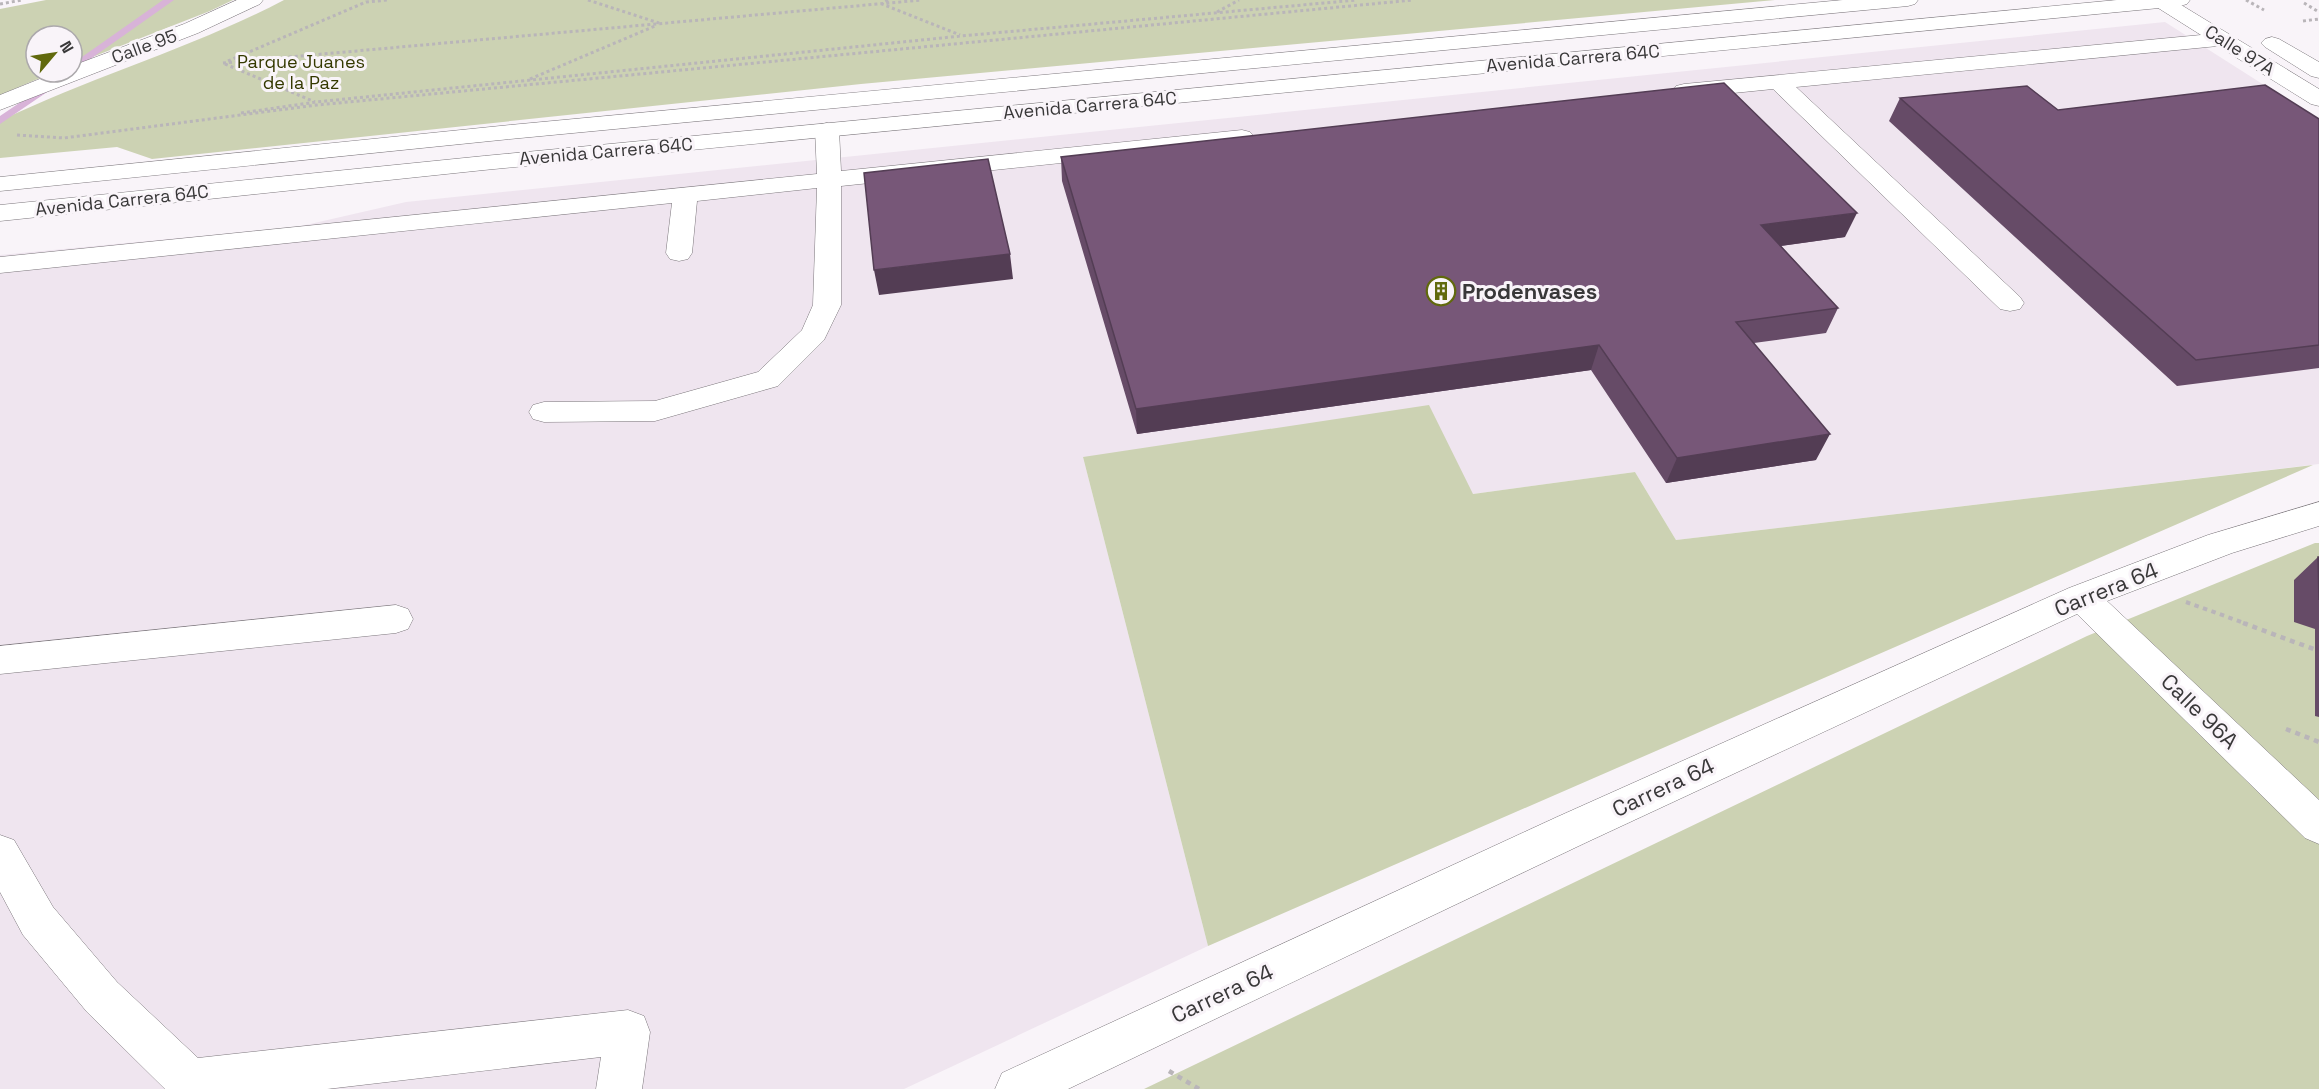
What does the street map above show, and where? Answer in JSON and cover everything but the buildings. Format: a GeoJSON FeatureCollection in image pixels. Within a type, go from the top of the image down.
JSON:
{"type":"FeatureCollection","features":[{"type":"Feature","properties":{"kind":"main road","name":"Calle 95"},"geometry":{"type":"LineString","coordinates":[[0,103],[221,16],[253,0]]}},
{"type":"Feature","properties":{"kind":"main road","name":"Avenida Carrera 64C"},"geometry":{"type":"LineString","coordinates":[[0,183],[522,131],[1908,0]]}},
{"type":"Feature","properties":{"kind":"main road","name":"Avenida Carrera 64C"},"geometry":{"type":"LineString","coordinates":[[0,213],[827,130],[2171,1]]}},
{"type":"Feature","properties":{"kind":"main road","name":"Calle 97A"},"geometry":{"type":"LineString","coordinates":[[2171,1],[2223,39],[2319,99]]}},
{"type":"Feature","properties":{"kind":"main road"},"geometry":{"type":"LineString","coordinates":[[2257,35],[2319,72]]}},
{"type":"Feature","properties":{"kind":"main road"},"geometry":{"type":"LineString","coordinates":[[1659,94],[2223,39]]}},
{"type":"Feature","properties":{"kind":"main road"},"geometry":{"type":"LineString","coordinates":[[1778,82],[2010,303]]}},
{"type":"Feature","properties":{"kind":"main road"},"geometry":{"type":"LineString","coordinates":[[544,412],[655,411],[768,379],[814,334],[827,306],[829,180],[827,130]]}},
{"type":"Feature","properties":{"kind":"main road"},"geometry":{"type":"LineString","coordinates":[[0,265],[1268,134]]}},
{"type":"Feature","properties":{"kind":"main road"},"geometry":{"type":"LineString","coordinates":[[679,253],[685,194]]}},
{"type":"Feature","properties":{"kind":"main road"},"geometry":{"type":"LineString","coordinates":[[0,221],[74,205]]}},
{"type":"Feature","properties":{"kind":"main road","name":"Carrera 64"},"geometry":{"type":"LineString","coordinates":[[1018,1089],[1571,830],[2081,597],[2220,544],[2319,514]]}},
{"type":"Feature","properties":{"kind":"main road","name":"Calle 96A"},"geometry":{"type":"LineString","coordinates":[[2081,597],[2319,826]]}},
{"type":"Feature","properties":{"kind":"main road"},"geometry":{"type":"LineString","coordinates":[[0,660],[396,619]]}},
{"type":"Feature","properties":{"kind":"main road"},"geometry":{"type":"LineString","coordinates":[[0,853],[38,921],[102,997],[190,1082],[628,1032],[619,1089]]}},
{"type":"Feature","properties":{"kind":"path"},"geometry":{"type":"LineString","coordinates":[[0,4],[22,0]]}},
{"type":"Feature","properties":{"kind":"path"},"geometry":{"type":"LineString","coordinates":[[223,63],[365,1],[388,0]]}},
{"type":"Feature","properties":{"kind":"path"},"geometry":{"type":"LineString","coordinates":[[588,0],[661,23]]}},
{"type":"Feature","properties":{"kind":"path"},"geometry":{"type":"LineString","coordinates":[[882,4],[888,0]]}},
{"type":"Feature","properties":{"kind":"path"},"geometry":{"type":"LineString","coordinates":[[223,63],[922,0]]}},
{"type":"Feature","properties":{"kind":"path"},"geometry":{"type":"LineString","coordinates":[[1214,14],[1239,0]]}},
{"type":"Feature","properties":{"kind":"path"},"geometry":{"type":"LineString","coordinates":[[64,138],[316,102],[961,36],[1357,0]]}},
{"type":"Feature","properties":{"kind":"path"},"geometry":{"type":"LineString","coordinates":[[11,135],[64,138],[317,105],[1413,0]]}},
{"type":"Feature","properties":{"kind":"path"},"geometry":{"type":"LineString","coordinates":[[2304,3],[2319,12]]}},
{"type":"Feature","properties":{"kind":"path"},"geometry":{"type":"LineString","coordinates":[[882,4],[961,36]]}},
{"type":"Feature","properties":{"kind":"path"},"geometry":{"type":"LineString","coordinates":[[524,81],[661,23]]}},
{"type":"Feature","properties":{"kind":"path"},"geometry":{"type":"LineString","coordinates":[[223,63],[316,102]]}},
{"type":"Feature","properties":{"kind":"path"},"geometry":{"type":"LineString","coordinates":[[2126,580],[2319,651]]}},
{"type":"Feature","properties":{"kind":"shaded area"},"geometry":{"type":"Polygon","coordinates":[[[2165,22],[2319,120],[2319,464],[1676,540],[1635,472],[1473,494],[1083,457],[1208,946],[904,1089],[0,1089],[0,255],[297,227],[406,202],[2165,22]]]}},
{"type":"Feature","properties":{"kind":"green space"},"geometry":{"type":"Polygon","coordinates":[[[46,0],[233,0],[84,60],[84,24],[24,24],[24,84],[26,84],[0,95],[0,9],[46,0]]]}},
{"type":"Feature","properties":{"kind":"green space","name":"Parque Juanes de la Paz"},"geometry":{"type":"Polygon","coordinates":[[[284,0],[1775,0],[861,84],[152,159],[117,147],[0,158],[0,121],[71,90],[179,48],[284,0]]]}},
{"type":"Feature","properties":{"kind":"green space"},"geometry":{"type":"Polygon","coordinates":[[[1429,405],[1473,494],[1635,472],[1676,540],[2313,465],[1208,946],[1083,457],[1429,405]]]}},
{"type":"Feature","properties":{"kind":"green space"},"geometry":{"type":"Polygon","coordinates":[[[2319,543],[2319,1089],[1144,1089],[2087,636],[2319,543]]]}},
{"type":"Feature","properties":{"kind":"waterway"},"geometry":{"type":"LineString","coordinates":[[84,60],[169,0]]}},
{"type":"Feature","properties":{"kind":"waterway"},"geometry":{"type":"LineString","coordinates":[[0,121],[49,86]]}},
{"type":"Feature","properties":{"kind":"place","name":"Prodenvases"},"geometry":{"type":"Point","coordinates":[1441,291]}}]}
